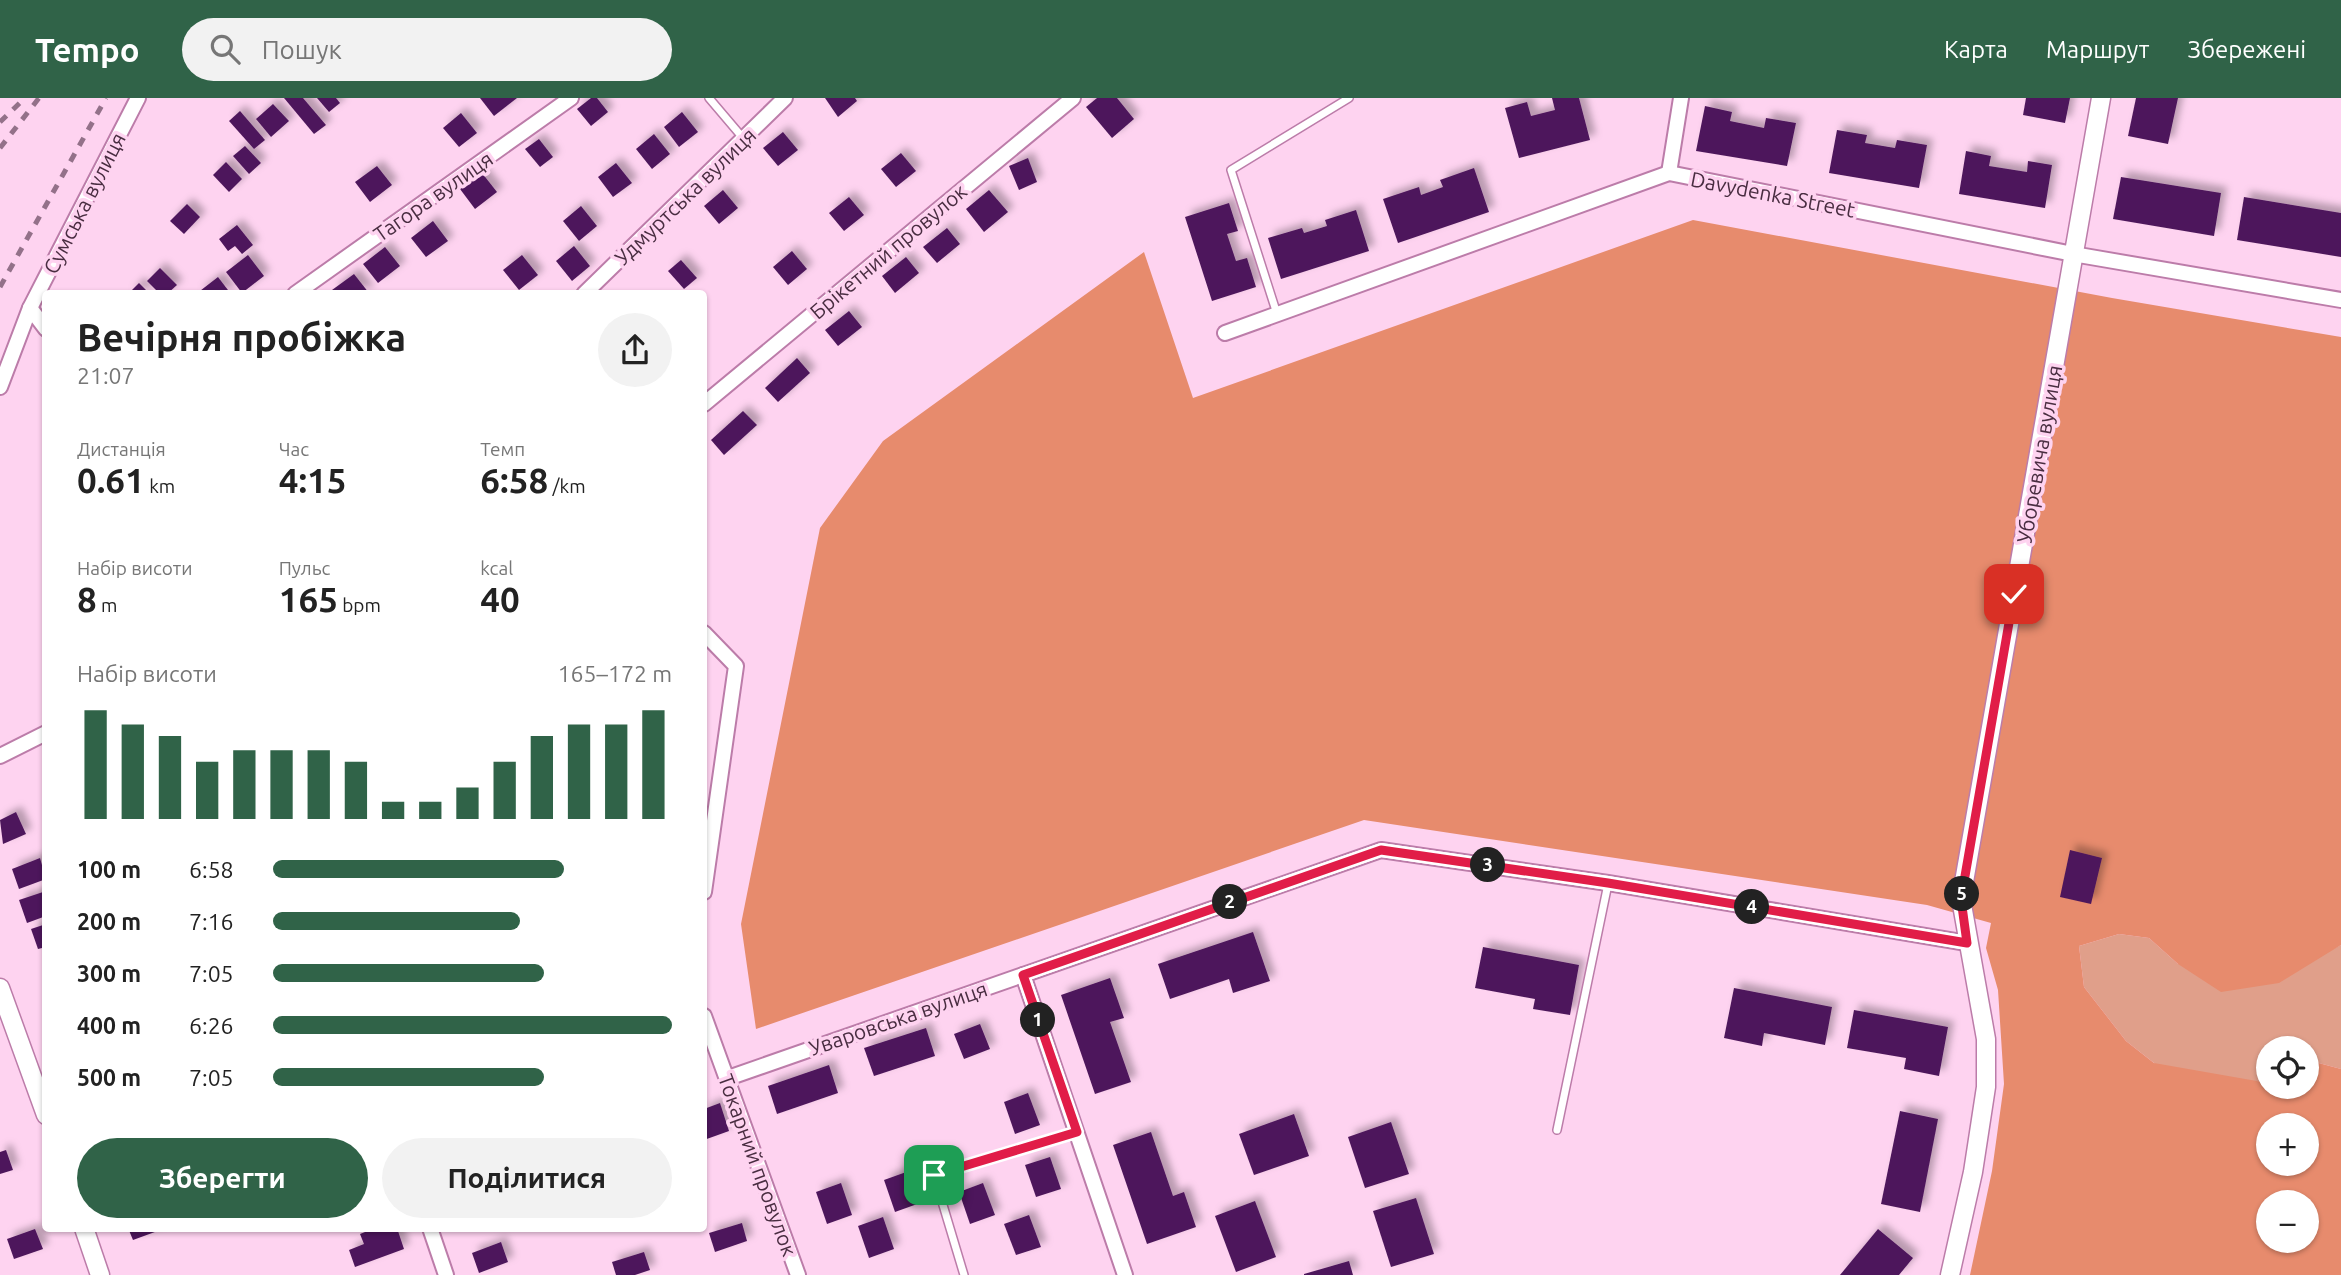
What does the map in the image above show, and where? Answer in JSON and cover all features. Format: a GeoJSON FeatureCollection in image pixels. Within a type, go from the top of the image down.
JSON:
{"type":"FeatureCollection","features":[{"type":"Feature","properties":{"kind":"street","name":"Сумська вулиця"},"geometry":{"type":"LineString","coordinates":[[0,387],[30,308],[138,98]]}},
{"type":"Feature","properties":{"kind":"street","name":"Тагора вулиця"},"geometry":{"type":"LineString","coordinates":[[301,290],[571,98]]}},
{"type":"Feature","properties":{"kind":"street","name":"Удмуртська вулиця"},"geometry":{"type":"LineString","coordinates":[[588,290],[785,98]]}},
{"type":"Feature","properties":{"kind":"street","name":"Брiкетний провулок"},"geometry":{"type":"LineString","coordinates":[[707,402],[1073,98]]}},
{"type":"Feature","properties":{"kind":"street"},"geometry":{"type":"LineString","coordinates":[[1669,173],[1681,98]]}},
{"type":"Feature","properties":{"kind":"street","name":"Уборевича вулиця"},"geometry":{"type":"LineString","coordinates":[[1950,1275],[1973,1172],[1986,1087],[1986,1039],[1961,899],[2101,98]]}},
{"type":"Feature","properties":{"kind":"street","name":"Davydenka Street"},"geometry":{"type":"LineString","coordinates":[[1224,333],[1669,173],[2073,254],[2341,300]]}},
{"type":"Feature","properties":{"kind":"street"},"geometry":{"type":"LineString","coordinates":[[30,308],[42,324]]}},
{"type":"Feature","properties":{"kind":"street"},"geometry":{"type":"LineString","coordinates":[[707,636],[736,666],[707,871]]}},
{"type":"Feature","properties":{"kind":"street"},"geometry":{"type":"LineString","coordinates":[[0,756],[42,735]]}},
{"type":"Feature","properties":{"kind":"street","name":"Уваровська вулиця"},"geometry":{"type":"LineString","coordinates":[[728,1078],[1381,850],[1608,883],[1967,943]]}},
{"type":"Feature","properties":{"kind":"street"},"geometry":{"type":"LineString","coordinates":[[1023,975],[1125,1275]]}},
{"type":"Feature","properties":{"kind":"street"},"geometry":{"type":"LineString","coordinates":[[0,988],[42,1104]]}},
{"type":"Feature","properties":{"kind":"street","name":"Токарний провулок"},"geometry":{"type":"LineString","coordinates":[[707,1024],[798,1275]]}},
{"type":"Feature","properties":{"kind":"street"},"geometry":{"type":"LineString","coordinates":[[85,1232],[100,1275]]}},
{"type":"Feature","properties":{"kind":"street"},"geometry":{"type":"LineString","coordinates":[[431,1232],[446,1275]]}},
{"type":"Feature","properties":{"kind":"lane"},"geometry":{"type":"LineString","coordinates":[[709,98],[743,139]]}},
{"type":"Feature","properties":{"kind":"lane"},"geometry":{"type":"LineString","coordinates":[[1277,314],[1231,170],[1349,98]]}},
{"type":"Feature","properties":{"kind":"lane"},"geometry":{"type":"LineString","coordinates":[[1557,1130],[1608,883]]}},
{"type":"Feature","properties":{"kind":"lane"},"geometry":{"type":"LineString","coordinates":[[964,1275],[934,1175],[1077,1132]]}},
{"type":"Feature","properties":{"kind":"shaded area"},"geometry":{"type":"Polygon","coordinates":[[[1693,220],[2112,298],[2341,337],[2341,945],[2279,983],[2221,992],[2178,964],[2149,938],[2119,934],[2079,946],[2084,987],[2126,1041],[2154,1063],[2256,1081],[2256,1099],[2319,1099],[2319,1063],[2341,1069],[2341,1275],[1970,1275],[1992,1171],[2004,1084],[1998,990],[1986,948],[1991,923],[1927,905],[1364,820],[756,1029],[741,924],[820,528],[883,441],[1144,252],[1193,398],[1693,220]]]}},
{"type":"Feature","properties":{"kind":"shaded area"},"geometry":{"type":"Polygon","coordinates":[[[2119,934],[2149,938],[2178,964],[2333,949],[2341,945],[2341,1069],[2319,1063],[2319,1036],[2256,1036],[2256,1082],[2163,1070],[2126,1041],[2084,987],[2079,946],[2119,934]]]}},
{"type":"Feature","properties":{"kind":"building"},"geometry":{"type":"Polygon","coordinates":[[[284,98],[303,98],[326,125],[314,134],[284,98]]]}},
{"type":"Feature","properties":{"kind":"building"},"geometry":{"type":"Polygon","coordinates":[[[317,98],[336,98],[340,103],[329,112],[317,98]]]}},
{"type":"Feature","properties":{"kind":"building"},"geometry":{"type":"Polygon","coordinates":[[[480,98],[517,98],[494,116],[480,98]]]}},
{"type":"Feature","properties":{"kind":"building"},"geometry":{"type":"Polygon","coordinates":[[[591,98],[597,98],[608,112],[591,126],[577,109],[591,98]]]}},
{"type":"Feature","properties":{"kind":"building"},"geometry":{"type":"Polygon","coordinates":[[[825,98],[855,98],[857,101],[838,117],[825,98]]]}},
{"type":"Feature","properties":{"kind":"building"},"geometry":{"type":"Polygon","coordinates":[[[1097,98],[1117,98],[1134,119],[1112,138],[1086,107],[1097,98]]]}},
{"type":"Feature","properties":{"kind":"building"},"geometry":{"type":"Polygon","coordinates":[[[1552,98],[1579,98],[1590,140],[1519,158],[1505,108],[1527,102],[1531,116],[1555,110],[1552,98]]]}},
{"type":"Feature","properties":{"kind":"building"},"geometry":{"type":"Polygon","coordinates":[[[2026,98],[2070,98],[2065,123],[2023,115],[2026,98]]]}},
{"type":"Feature","properties":{"kind":"building"},"geometry":{"type":"Polygon","coordinates":[[[2136,98],[2178,98],[2168,144],[2128,136],[2136,98]]]}},
{"type":"Feature","properties":{"kind":"building"},"geometry":{"type":"Polygon","coordinates":[[[273,104],[289,121],[271,137],[256,119],[273,104]]]}},
{"type":"Feature","properties":{"kind":"building"},"geometry":{"type":"Polygon","coordinates":[[[1705,106],[1732,112],[1730,121],[1764,128],[1766,118],[1796,123],[1787,166],[1696,151],[1705,106]]]}},
{"type":"Feature","properties":{"kind":"building"},"geometry":{"type":"Polygon","coordinates":[[[240,111],[265,140],[254,149],[229,121],[240,111]]]}},
{"type":"Feature","properties":{"kind":"building"},"geometry":{"type":"Polygon","coordinates":[[[682,112],[698,132],[679,147],[664,127],[682,112]]]}},
{"type":"Feature","properties":{"kind":"building"},"geometry":{"type":"Polygon","coordinates":[[[461,113],[477,133],[459,147],[443,128],[461,113]]]}},
{"type":"Feature","properties":{"kind":"building"},"geometry":{"type":"Polygon","coordinates":[[[1837,130],[1867,135],[1865,143],[1895,148],[1897,140],[1927,145],[1919,188],[1829,173],[1837,130]]]}},
{"type":"Feature","properties":{"kind":"building"},"geometry":{"type":"Polygon","coordinates":[[[783,132],[798,150],[778,166],[763,148],[783,132]]]}},
{"type":"Feature","properties":{"kind":"building"},"geometry":{"type":"Polygon","coordinates":[[[654,134],[670,154],[652,169],[636,149],[654,134]]]}},
{"type":"Feature","properties":{"kind":"building"},"geometry":{"type":"Polygon","coordinates":[[[539,139],[553,157],[540,167],[525,149],[539,139]]]}},
{"type":"Feature","properties":{"kind":"building"},"geometry":{"type":"Polygon","coordinates":[[[245,146],[261,163],[249,174],[233,156],[245,146]]]}},
{"type":"Feature","properties":{"kind":"building"},"geometry":{"type":"Polygon","coordinates":[[[1966,151],[1991,156],[1989,166],[2027,172],[2028,161],[2052,165],[2045,208],[1959,194],[1966,151]]]}},
{"type":"Feature","properties":{"kind":"building"},"geometry":{"type":"Polygon","coordinates":[[[901,153],[916,171],[896,187],[881,169],[901,153]]]}},
{"type":"Feature","properties":{"kind":"building"},"geometry":{"type":"Polygon","coordinates":[[[1028,158],[1037,182],[1019,190],[1009,166],[1028,158]]]}},
{"type":"Feature","properties":{"kind":"building"},"geometry":{"type":"Polygon","coordinates":[[[226,162],[242,179],[229,192],[213,175],[226,162]]]}},
{"type":"Feature","properties":{"kind":"building"},"geometry":{"type":"Polygon","coordinates":[[[616,163],[632,183],[613,197],[598,177],[616,163]]]}},
{"type":"Feature","properties":{"kind":"building"},"geometry":{"type":"Polygon","coordinates":[[[377,166],[392,185],[370,202],[355,182],[377,166]]]}},
{"type":"Feature","properties":{"kind":"building"},"geometry":{"type":"Polygon","coordinates":[[[1474,168],[1489,212],[1398,243],[1383,199],[1419,187],[1421,195],[1443,187],[1440,180],[1474,168]]]}},
{"type":"Feature","properties":{"kind":"building"},"geometry":{"type":"Polygon","coordinates":[[[482,173],[497,192],[475,209],[460,189],[482,173]]]}},
{"type":"Feature","properties":{"kind":"building"},"geometry":{"type":"Polygon","coordinates":[[[2121,177],[2221,193],[2214,236],[2113,219],[2121,177]]]}},
{"type":"Feature","properties":{"kind":"building"},"geometry":{"type":"Polygon","coordinates":[[[723,190],[738,208],[719,224],[704,206],[723,190]]]}},
{"type":"Feature","properties":{"kind":"building"},"geometry":{"type":"Polygon","coordinates":[[[989,190],[1008,212],[984,232],[966,209],[989,190]]]}},
{"type":"Feature","properties":{"kind":"building"},"geometry":{"type":"Polygon","coordinates":[[[849,197],[864,215],[844,231],[829,213],[849,197]]]}},
{"type":"Feature","properties":{"kind":"building"},"geometry":{"type":"Polygon","coordinates":[[[2244,197],[2341,213],[2341,257],[2237,240],[2244,197]]]}},
{"type":"Feature","properties":{"kind":"building"},"geometry":{"type":"Polygon","coordinates":[[[1229,203],[1238,231],[1227,234],[1236,261],[1247,258],[1256,287],[1212,301],[1185,217],[1229,203]]]}},
{"type":"Feature","properties":{"kind":"building"},"geometry":{"type":"Polygon","coordinates":[[[187,204],[200,217],[184,234],[170,221],[187,204]]]}},
{"type":"Feature","properties":{"kind":"building"},"geometry":{"type":"Polygon","coordinates":[[[581,206],[597,226],[579,241],[563,221],[581,206]]]}},
{"type":"Feature","properties":{"kind":"building"},"geometry":{"type":"Polygon","coordinates":[[[1356,210],[1369,251],[1281,279],[1268,238],[1302,228],[1304,233],[1327,226],[1325,220],[1356,210]]]}},
{"type":"Feature","properties":{"kind":"building"},"geometry":{"type":"Polygon","coordinates":[[[433,221],[448,241],[426,257],[411,238],[433,221]]]}},
{"type":"Feature","properties":{"kind":"building"},"geometry":{"type":"Polygon","coordinates":[[[237,225],[253,245],[242,254],[235,246],[228,251],[219,239],[237,225]]]}},
{"type":"Feature","properties":{"kind":"building"},"geometry":{"type":"Polygon","coordinates":[[[947,228],[960,244],[937,263],[923,247],[947,228]]]}},
{"type":"Feature","properties":{"kind":"building"},"geometry":{"type":"Polygon","coordinates":[[[574,246],[590,266],[572,281],[556,261],[574,246]]]}},
{"type":"Feature","properties":{"kind":"building"},"geometry":{"type":"Polygon","coordinates":[[[385,247],[400,266],[378,283],[363,264],[385,247]]]}},
{"type":"Feature","properties":{"kind":"building"},"geometry":{"type":"Polygon","coordinates":[[[792,251],[807,269],[788,285],[773,267],[792,251]]]}},
{"type":"Feature","properties":{"kind":"building"},"geometry":{"type":"Polygon","coordinates":[[[248,255],[264,276],[246,290],[240,290],[226,272],[248,255]]]}},
{"type":"Feature","properties":{"kind":"building"},"geometry":{"type":"Polygon","coordinates":[[[522,255],[538,275],[519,290],[503,270],[522,255]]]}},
{"type":"Feature","properties":{"kind":"building"},"geometry":{"type":"Polygon","coordinates":[[[906,257],[919,273],[895,293],[882,276],[906,257]]]}},
{"type":"Feature","properties":{"kind":"building"},"geometry":{"type":"Polygon","coordinates":[[[681,260],[697,278],[684,289],[668,271],[681,260]]]}},
{"type":"Feature","properties":{"kind":"building"},"geometry":{"type":"Polygon","coordinates":[[[160,268],[177,285],[171,290],[156,290],[147,281],[160,268]]]}},
{"type":"Feature","properties":{"kind":"building"},"geometry":{"type":"Polygon","coordinates":[[[354,274],[367,290],[332,290],[354,274]]]}},
{"type":"Feature","properties":{"kind":"building"},"geometry":{"type":"Polygon","coordinates":[[[218,277],[228,290],[201,290],[218,277]]]}},
{"type":"Feature","properties":{"kind":"building"},"geometry":{"type":"Polygon","coordinates":[[[139,283],[146,290],[132,290],[139,283]]]}},
{"type":"Feature","properties":{"kind":"building"},"geometry":{"type":"Polygon","coordinates":[[[849,311],[862,327],[838,346],[825,330],[849,311]]]}},
{"type":"Feature","properties":{"kind":"building"},"geometry":{"type":"Polygon","coordinates":[[[797,358],[810,373],[778,402],[765,388],[797,358]]]}},
{"type":"Feature","properties":{"kind":"building"},"geometry":{"type":"Polygon","coordinates":[[[743,411],[757,425],[724,455],[711,440],[743,411]]]}},
{"type":"Feature","properties":{"kind":"building"},"geometry":{"type":"Polygon","coordinates":[[[16,812],[26,834],[3,844],[0,820],[16,812]]]}},
{"type":"Feature","properties":{"kind":"building"},"geometry":{"type":"Polygon","coordinates":[[[2070,850],[2102,858],[2091,904],[2060,897],[2070,850]]]}},
{"type":"Feature","properties":{"kind":"building"},"geometry":{"type":"Polygon","coordinates":[[[40,858],[42,880],[19,889],[12,869],[40,858]]]}},
{"type":"Feature","properties":{"kind":"building"},"geometry":{"type":"Polygon","coordinates":[[[42,892],[42,917],[27,923],[19,900],[42,892]]]}},
{"type":"Feature","properties":{"kind":"building"},"geometry":{"type":"Polygon","coordinates":[[[42,925],[42,948],[38,949],[31,929],[42,925]]]}},
{"type":"Feature","properties":{"kind":"building"},"geometry":{"type":"Polygon","coordinates":[[[1253,932],[1270,981],[1233,993],[1229,979],[1170,999],[1158,964],[1253,932]]]}},
{"type":"Feature","properties":{"kind":"building"},"geometry":{"type":"Polygon","coordinates":[[[1483,947],[1579,965],[1570,1015],[1533,1009],[1535,999],[1475,988],[1483,947]]]}},
{"type":"Feature","properties":{"kind":"building"},"geometry":{"type":"Polygon","coordinates":[[[1110,978],[1124,1018],[1110,1022],[1131,1082],[1095,1094],[1061,995],[1110,978]]]}},
{"type":"Feature","properties":{"kind":"building"},"geometry":{"type":"Polygon","coordinates":[[[1734,988],[1832,1007],[1825,1045],[1764,1033],[1762,1046],[1724,1038],[1734,988]]]}},
{"type":"Feature","properties":{"kind":"building"},"geometry":{"type":"Polygon","coordinates":[[[1854,1010],[1948,1027],[1939,1076],[1904,1069],[1906,1058],[1847,1048],[1854,1010]]]}},
{"type":"Feature","properties":{"kind":"building"},"geometry":{"type":"Polygon","coordinates":[[[980,1024],[990,1049],[964,1059],[954,1034],[980,1024]]]}},
{"type":"Feature","properties":{"kind":"building"},"geometry":{"type":"Polygon","coordinates":[[[926,1028],[935,1056],[874,1076],[864,1048],[926,1028]]]}},
{"type":"Feature","properties":{"kind":"building"},"geometry":{"type":"Polygon","coordinates":[[[829,1065],[838,1093],[777,1114],[768,1086],[829,1065]]]}},
{"type":"Feature","properties":{"kind":"building"},"geometry":{"type":"Polygon","coordinates":[[[1028,1093],[1040,1125],[1015,1134],[1004,1102],[1028,1093]]]}},
{"type":"Feature","properties":{"kind":"building"},"geometry":{"type":"Polygon","coordinates":[[[720,1103],[729,1131],[707,1139],[707,1108],[720,1103]]]}},
{"type":"Feature","properties":{"kind":"building"},"geometry":{"type":"Polygon","coordinates":[[[1900,1111],[1938,1119],[1920,1212],[1881,1204],[1900,1111]]]}},
{"type":"Feature","properties":{"kind":"building"},"geometry":{"type":"Polygon","coordinates":[[[1294,1114],[1309,1156],[1254,1175],[1239,1134],[1294,1114]]]}},
{"type":"Feature","properties":{"kind":"building"},"geometry":{"type":"Polygon","coordinates":[[[1391,1122],[1409,1174],[1365,1188],[1348,1137],[1391,1122]]]}},
{"type":"Feature","properties":{"kind":"building"},"geometry":{"type":"Polygon","coordinates":[[[1151,1132],[1173,1196],[1184,1192],[1196,1227],[1147,1244],[1113,1145],[1151,1132]]]}},
{"type":"Feature","properties":{"kind":"building"},"geometry":{"type":"Polygon","coordinates":[[[6,1150],[13,1170],[0,1174],[0,1152],[6,1150]]]}},
{"type":"Feature","properties":{"kind":"building"},"geometry":{"type":"Polygon","coordinates":[[[1050,1157],[1061,1189],[1036,1197],[1025,1165],[1050,1157]]]}},
{"type":"Feature","properties":{"kind":"building"},"geometry":{"type":"Polygon","coordinates":[[[909,1171],[920,1203],[895,1212],[884,1180],[909,1171]]]}},
{"type":"Feature","properties":{"kind":"building"},"geometry":{"type":"Polygon","coordinates":[[[841,1183],[852,1215],[827,1224],[816,1192],[841,1183]]]}},
{"type":"Feature","properties":{"kind":"building"},"geometry":{"type":"Polygon","coordinates":[[[983,1183],[995,1215],[970,1224],[959,1192],[983,1183]]]}},
{"type":"Feature","properties":{"kind":"building"},"geometry":{"type":"Polygon","coordinates":[[[1416,1198],[1434,1254],[1391,1267],[1373,1211],[1416,1198]]]}},
{"type":"Feature","properties":{"kind":"building"},"geometry":{"type":"Polygon","coordinates":[[[1255,1201],[1276,1257],[1236,1272],[1215,1216],[1255,1201]]]}},
{"type":"Feature","properties":{"kind":"building"},"geometry":{"type":"Polygon","coordinates":[[[1029,1215],[1041,1247],[1016,1255],[1004,1224],[1029,1215]]]}},
{"type":"Feature","properties":{"kind":"building"},"geometry":{"type":"Polygon","coordinates":[[[883,1217],[894,1249],[869,1258],[858,1226],[883,1217]]]}},
{"type":"Feature","properties":{"kind":"building"},"geometry":{"type":"Polygon","coordinates":[[[742,1223],[747,1241],[715,1252],[709,1233],[742,1223]]]}},
{"type":"Feature","properties":{"kind":"building"},"geometry":{"type":"Polygon","coordinates":[[[35,1229],[43,1249],[14,1259],[7,1239],[35,1229]]]}},
{"type":"Feature","properties":{"kind":"building"},"geometry":{"type":"Polygon","coordinates":[[[1878,1229],[1913,1258],[1899,1275],[1840,1275],[1878,1229]]]}},
{"type":"Feature","properties":{"kind":"building"},"geometry":{"type":"Polygon","coordinates":[[[130,1232],[155,1232],[133,1240],[130,1232]]]}},
{"type":"Feature","properties":{"kind":"building"},"geometry":{"type":"Polygon","coordinates":[[[398,1232],[404,1249],[355,1267],[349,1250],[364,1244],[360,1234],[398,1232]]]}},
{"type":"Feature","properties":{"kind":"building"},"geometry":{"type":"Polygon","coordinates":[[[501,1242],[508,1262],[479,1273],[472,1253],[501,1242]]]}},
{"type":"Feature","properties":{"kind":"building"},"geometry":{"type":"Polygon","coordinates":[[[644,1252],[650,1270],[635,1275],[616,1275],[612,1262],[644,1252]]]}},
{"type":"Feature","properties":{"kind":"building"},"geometry":{"type":"Polygon","coordinates":[[[1349,1261],[1353,1275],[1304,1275],[1304,1274],[1349,1261]]]}},
{"type":"Feature","properties":{"kind":"railway"},"geometry":{"type":"LineString","coordinates":[[0,122],[25,98]]}},
{"type":"Feature","properties":{"kind":"railway"},"geometry":{"type":"LineString","coordinates":[[0,148],[39,98]]}},
{"type":"Feature","properties":{"kind":"railway"},"geometry":{"type":"LineString","coordinates":[[0,287],[106,98]]}},
{"type":"Feature","properties":{"kind":"route"},"geometry":{"type":"LineString","coordinates":[[934,1175],[1077,1132],[1023,975],[1381,850],[1608,883],[1967,943],[1961,899],[2014,594]]}}]}
